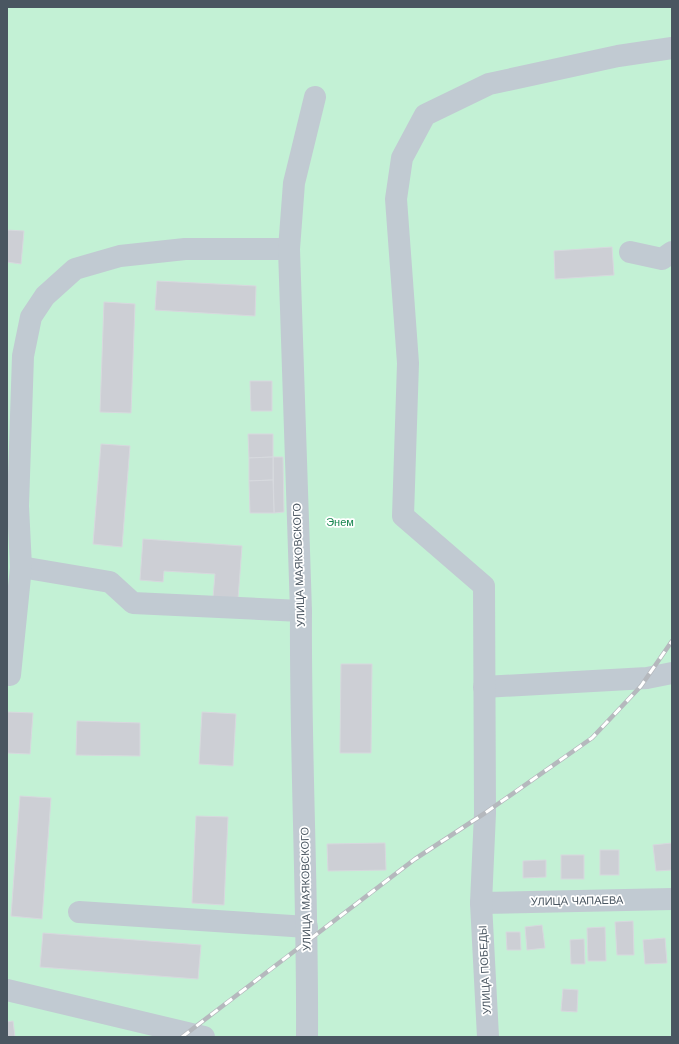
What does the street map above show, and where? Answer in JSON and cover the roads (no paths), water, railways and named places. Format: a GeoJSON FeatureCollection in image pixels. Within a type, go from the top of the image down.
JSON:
{"type":"FeatureCollection","features":[{"type":"Feature","properties":{"kind":"street","name":"УЛИЦА ПОБЕДЫ"},"geometry":{"type":"LineString","coordinates":[[488,1037],[481,903],[485,813],[484,586],[403,516],[408,363],[396,199],[402,158],[425,114],[489,84],[618,56],[672,48]]}},
{"type":"Feature","properties":{"kind":"street","name":"УЛИЦА МАЯКОВСКОГО"},"geometry":{"type":"LineString","coordinates":[[307,1037],[307,927],[301,611],[289,249],[294,183],[315,97]]}},
{"type":"Feature","properties":{"kind":"street"},"geometry":{"type":"LineString","coordinates":[[10,675],[21,567],[18,506],[23,356],[31,317],[45,296],[75,269],[120,256],[185,249],[289,249]]}},
{"type":"Feature","properties":{"kind":"street"},"geometry":{"type":"LineString","coordinates":[[630,252],[662,259],[672,252]]}},
{"type":"Feature","properties":{"kind":"street"},"geometry":{"type":"LineString","coordinates":[[21,567],[110,582],[133,602],[301,611]]}},
{"type":"Feature","properties":{"kind":"street"},"geometry":{"type":"LineString","coordinates":[[484,687],[647,678],[672,674]]}},
{"type":"Feature","properties":{"kind":"street","name":"УЛИЦА ЧАПАЕВА"},"geometry":{"type":"LineString","coordinates":[[481,903],[672,899]]}},
{"type":"Feature","properties":{"kind":"street"},"geometry":{"type":"LineString","coordinates":[[79,912],[307,927]]}},
{"type":"Feature","properties":{"kind":"street"},"geometry":{"type":"LineString","coordinates":[[7,990],[204,1037]]}},
{"type":"Feature","properties":{"kind":"railway"},"geometry":{"type":"LineString","coordinates":[[182,1037],[415,859],[485,813],[592,738],[641,686],[672,641]]}},
{"type":"Feature","properties":{"kind":"park label","name":"Энем"},"geometry":{"type":"Point","coordinates":[340,522]}}]}
